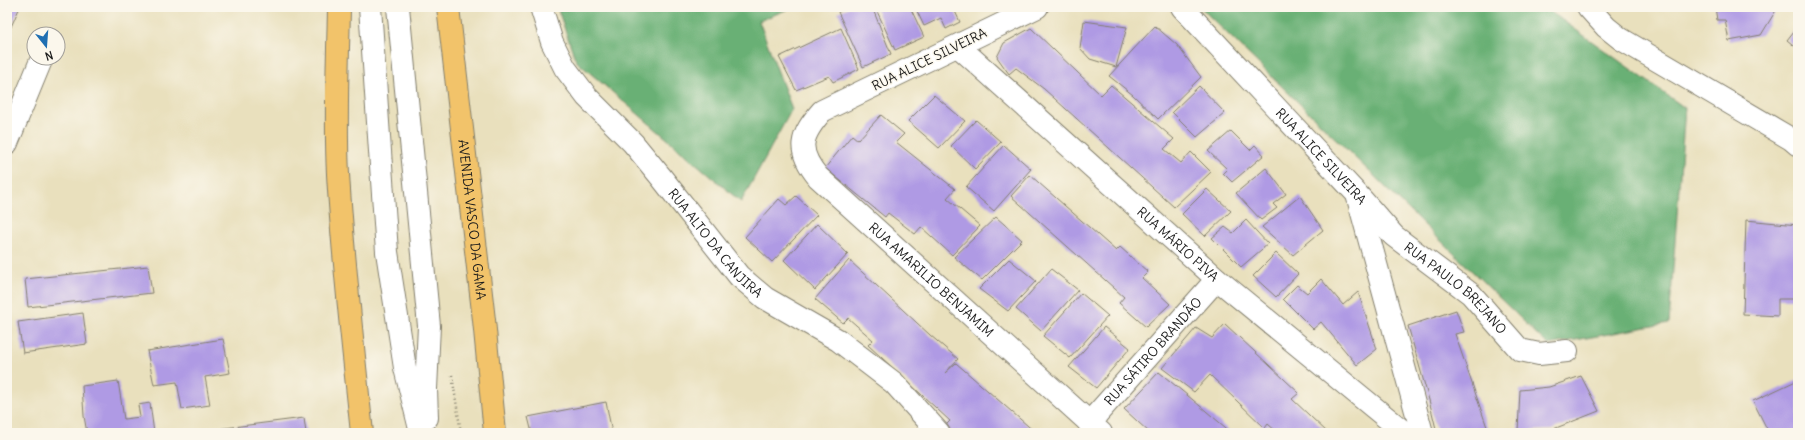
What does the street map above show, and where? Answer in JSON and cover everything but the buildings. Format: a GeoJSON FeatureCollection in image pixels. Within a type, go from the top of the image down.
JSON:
{"type":"FeatureCollection","features":[{"type":"Feature","properties":{"kind":"main road"},"geometry":{"type":"LineString","coordinates":[[339,7],[337,103],[338,172],[345,266],[362,433]]}},
{"type":"Feature","properties":{"kind":"main road","name":"AVENIDA VASCO DA GAMA"},"geometry":{"type":"LineString","coordinates":[[448,7],[484,320],[495,433]]}},
{"type":"Feature","properties":{"kind":"street"},"geometry":{"type":"LineString","coordinates":[[334,7],[338,44]]}},
{"type":"Feature","properties":{"kind":"street"},"geometry":{"type":"LineString","coordinates":[[370,7],[387,252],[405,368],[421,433]]}},
{"type":"Feature","properties":{"kind":"street"},"geometry":{"type":"LineString","coordinates":[[398,7],[429,326],[426,389],[427,433]]}},
{"type":"Feature","properties":{"kind":"street","name":"RUA ALTO DA CANJIRA"},"geometry":{"type":"LineString","coordinates":[[541,7],[552,42],[565,68],[587,97],[633,143],[739,276],[765,298],[838,340],[894,384],[939,433]]}},
{"type":"Feature","properties":{"kind":"street","name":"RUA ALICE SILVEIRA"},"geometry":{"type":"LineString","coordinates":[[822,110],[1037,7]]}},
{"type":"Feature","properties":{"kind":"street","name":"RUA ALICE SILVEIRA"},"geometry":{"type":"LineString","coordinates":[[1182,7],[1356,193],[1422,433]]}},
{"type":"Feature","properties":{"kind":"street"},"geometry":{"type":"LineString","coordinates":[[1588,7],[1606,27],[1621,39],[1791,139],[1798,146]]}},
{"type":"Feature","properties":{"kind":"street","name":"RUA MÁRIO PIVA"},"geometry":{"type":"LineString","coordinates":[[958,46],[1216,279],[1406,433]]}},
{"type":"Feature","properties":{"kind":"street"},"geometry":{"type":"LineString","coordinates":[[8,136],[39,66]]}},
{"type":"Feature","properties":{"kind":"street","name":"RUA AMARILIO BENJAMIM"},"geometry":{"type":"LineString","coordinates":[[822,110],[809,125],[803,143],[806,163],[818,177],[1095,428]]}},
{"type":"Feature","properties":{"kind":"street","name":"RUA PAULO BREJANO"},"geometry":{"type":"LineString","coordinates":[[1356,193],[1394,236],[1471,294],[1520,350],[1539,354],[1568,351]]}},
{"type":"Feature","properties":{"kind":"street","name":"RUA SÁTIRO BRANDÃO"},"geometry":{"type":"LineString","coordinates":[[1095,428],[1216,279]]}},
{"type":"Feature","properties":{"kind":"green space"},"geometry":{"type":"Polygon","coordinates":[[[557,7],[793,7],[759,21],[792,109],[741,202],[576,61],[557,7]]]}},
{"type":"Feature","properties":{"kind":"green space"},"geometry":{"type":"Polygon","coordinates":[[[1200,7],[1544,7],[1685,108],[1669,323],[1548,345],[1200,7]]]}}]}
